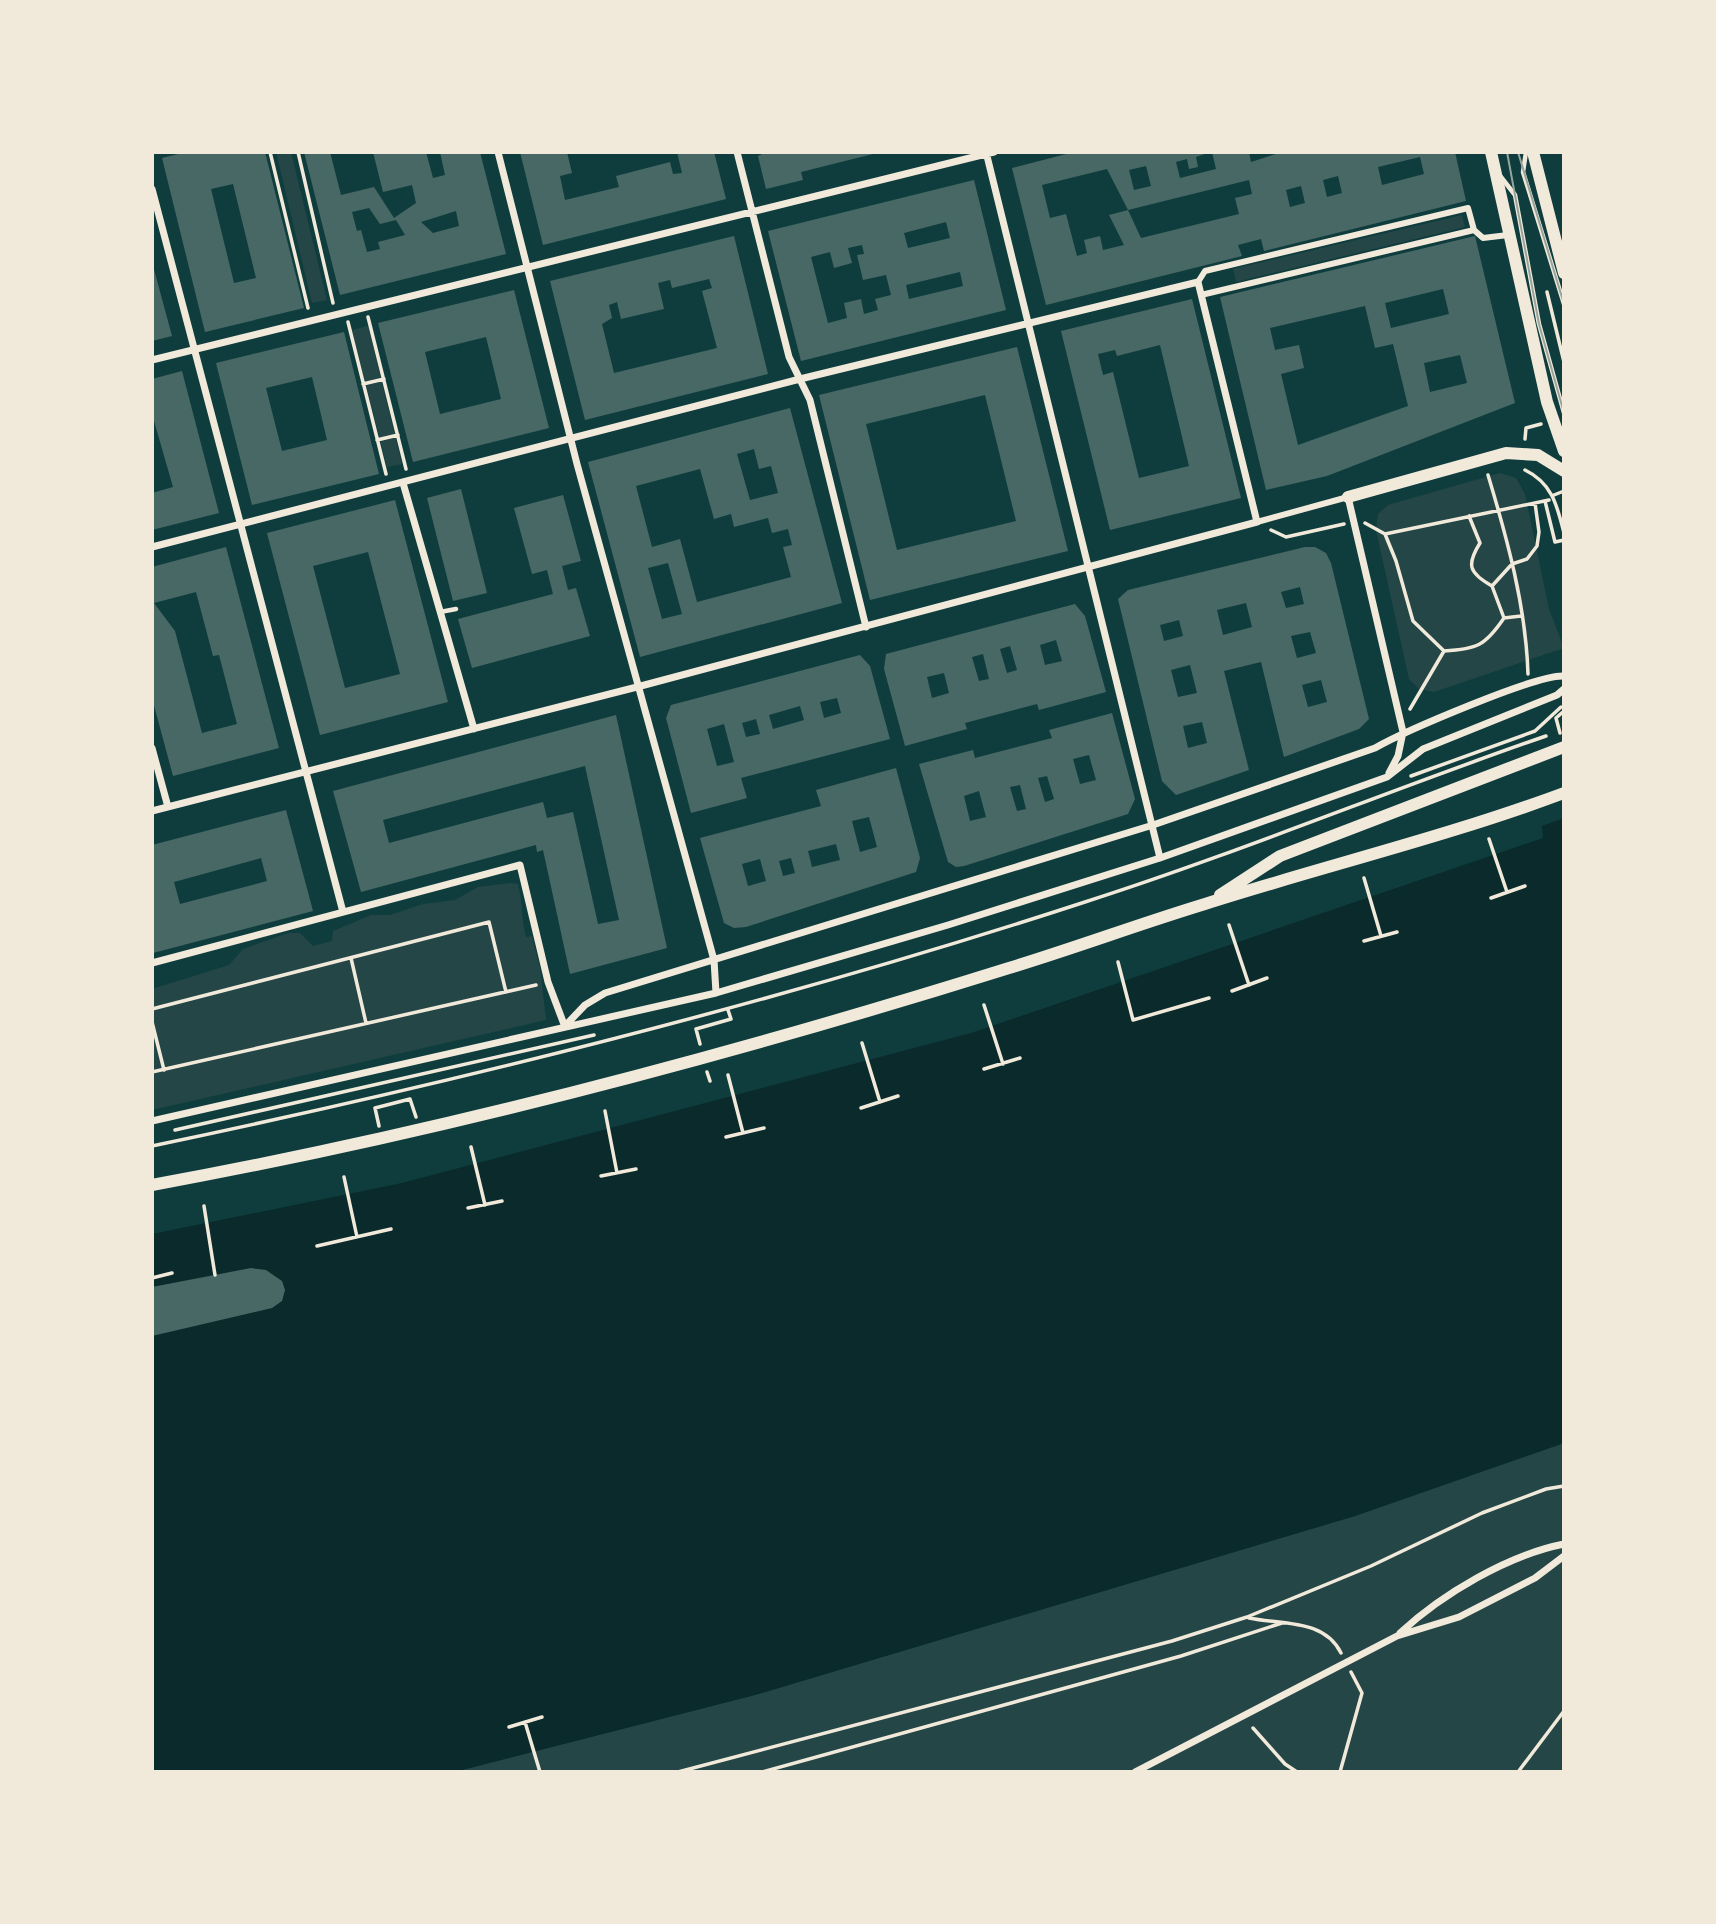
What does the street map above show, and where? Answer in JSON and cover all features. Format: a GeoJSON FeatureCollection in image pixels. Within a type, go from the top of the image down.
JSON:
{"type":"FeatureCollection","features":[{"type":"Feature","properties":{"kind":"main road"},"geometry":{"type":"LineString","coordinates":[[1491,152],[1548,402],[1564,451]]}},
{"type":"Feature","properties":{"kind":"main road"},"geometry":{"type":"LineString","coordinates":[[1533,152],[1564,273]]}},
{"type":"Feature","properties":{"kind":"main road"},"geometry":{"type":"LineString","coordinates":[[1348,497],[1506,453],[1538,455],[1559,467]]}},
{"type":"Feature","properties":{"kind":"main road"},"geometry":{"type":"LineString","coordinates":[[1208,903],[1280,856],[1564,747]]}},
{"type":"Feature","properties":{"kind":"main road"},"geometry":{"type":"LineString","coordinates":[[152,1185],[382,1138],[692,1060],[1007,969],[1208,903],[1438,835],[1564,793]]}},
{"type":"Feature","properties":{"kind":"street"},"geometry":{"type":"LineString","coordinates":[[498,152],[637,687],[714,960],[716,993]]}},
{"type":"Feature","properties":{"kind":"street"},"geometry":{"type":"LineString","coordinates":[[737,152],[789,358],[810,400],[866,627]]}},
{"type":"Feature","properties":{"kind":"street"},"geometry":{"type":"LineString","coordinates":[[152,360],[989,153],[1160,858]]}},
{"type":"Feature","properties":{"kind":"street"},"geometry":{"type":"LineString","coordinates":[[152,189],[343,912]]}},
{"type":"Feature","properties":{"kind":"street"},"geometry":{"type":"LineString","coordinates":[[152,547],[800,379],[1198,282],[1205,271],[1468,208],[1474,230],[1483,238],[1508,235]]}},
{"type":"Feature","properties":{"kind":"street"},"geometry":{"type":"LineString","coordinates":[[1201,295],[1474,230]]}},
{"type":"Feature","properties":{"kind":"street"},"geometry":{"type":"LineString","coordinates":[[1198,282],[1256,522]]}},
{"type":"Feature","properties":{"kind":"street"},"geometry":{"type":"LineString","coordinates":[[406,482],[474,729]]}},
{"type":"Feature","properties":{"kind":"street"},"geometry":{"type":"LineString","coordinates":[[152,811],[866,627],[1348,497],[1403,732],[1398,756],[1387,777]]}},
{"type":"Feature","properties":{"kind":"street"},"geometry":{"type":"LineString","coordinates":[[565,1027],[594,998],[1153,825],[1376,748],[1403,732],[1531,683],[1564,676]]}},
{"type":"Feature","properties":{"kind":"street"},"geometry":{"type":"LineString","coordinates":[[152,1121],[716,993],[1160,858],[1387,777],[1423,748],[1557,695],[1564,689]]}},
{"type":"Feature","properties":{"kind":"street"},"geometry":{"type":"LineString","coordinates":[[152,748],[168,807]]}},
{"type":"Feature","properties":{"kind":"street"},"geometry":{"type":"LineString","coordinates":[[152,963],[520,865],[548,982],[565,1027]]}},
{"type":"Feature","properties":{"kind":"street"},"geometry":{"type":"LineString","coordinates":[[1397,1636],[1448,1595],[1539,1549],[1564,1544]]}},
{"type":"Feature","properties":{"kind":"street"},"geometry":{"type":"LineString","coordinates":[[1135,1772],[1397,1636],[1459,1617],[1535,1578],[1564,1556]]}},
{"type":"Feature","properties":{"kind":"lane"},"geometry":{"type":"LineString","coordinates":[[1526,152],[1523,172],[1564,304]]}},
{"type":"Feature","properties":{"kind":"lane"},"geometry":{"type":"LineString","coordinates":[[1494,169],[1515,195],[1539,324],[1564,413]]}},
{"type":"Feature","properties":{"kind":"lane"},"geometry":{"type":"LineString","coordinates":[[440,612],[456,609]]}},
{"type":"Feature","properties":{"kind":"path"},"geometry":{"type":"LineString","coordinates":[[270,152],[312,321]]}},
{"type":"Feature","properties":{"kind":"path"},"geometry":{"type":"LineString","coordinates":[[298,152],[336,315]]}},
{"type":"Feature","properties":{"kind":"path"},"geometry":{"type":"LineString","coordinates":[[1545,284],[1564,362]]}},
{"type":"Feature","properties":{"kind":"path"},"geometry":{"type":"LineString","coordinates":[[366,308],[398,435],[406,482]]}},
{"type":"Feature","properties":{"kind":"path"},"geometry":{"type":"LineString","coordinates":[[345,313],[389,487]]}},
{"type":"Feature","properties":{"kind":"path"},"geometry":{"type":"LineString","coordinates":[[363,384],[384,379]]}},
{"type":"Feature","properties":{"kind":"path"},"geometry":{"type":"LineString","coordinates":[[1526,428],[1545,422]]}},
{"type":"Feature","properties":{"kind":"path"},"geometry":{"type":"LineString","coordinates":[[377,440],[398,435]]}},
{"type":"Feature","properties":{"kind":"path"},"geometry":{"type":"LineString","coordinates":[[1523,470],[1537,476],[1554,495],[1564,533]]}},
{"type":"Feature","properties":{"kind":"path"},"geometry":{"type":"LineString","coordinates":[[1475,478],[1500,471]]}},
{"type":"Feature","properties":{"kind":"path"},"geometry":{"type":"LineString","coordinates":[[1488,475],[1512,564],[1529,663]]}},
{"type":"Feature","properties":{"kind":"path"},"geometry":{"type":"LineString","coordinates":[[1554,495],[1564,491]]}},
{"type":"Feature","properties":{"kind":"path"},"geometry":{"type":"LineString","coordinates":[[1384,534],[1547,500],[1555,542],[1562,541]]}},
{"type":"Feature","properties":{"kind":"path"},"geometry":{"type":"LineString","coordinates":[[1492,586],[1512,564],[1527,559],[1537,547],[1539,532],[1535,503]]}},
{"type":"Feature","properties":{"kind":"path"},"geometry":{"type":"LineString","coordinates":[[1366,515],[1363,521],[1366,534]]}},
{"type":"Feature","properties":{"kind":"path"},"geometry":{"type":"LineString","coordinates":[[1469,516],[1480,543],[1470,558],[1471,569],[1479,579],[1492,586],[1504,618]]}},
{"type":"Feature","properties":{"kind":"path"},"geometry":{"type":"LineString","coordinates":[[1256,522],[1286,537],[1363,521],[1384,534],[1396,561],[1413,621],[1444,651],[1469,649],[1490,640],[1504,618]]}},
{"type":"Feature","properties":{"kind":"path"},"geometry":{"type":"LineString","coordinates":[[1504,618],[1521,616]]}},
{"type":"Feature","properties":{"kind":"path"},"geometry":{"type":"LineString","coordinates":[[1408,698],[1410,709],[1444,651]]}},
{"type":"Feature","properties":{"kind":"path"},"geometry":{"type":"LineString","coordinates":[[1489,839],[1507,892]]}},
{"type":"Feature","properties":{"kind":"path"},"geometry":{"type":"LineString","coordinates":[[1364,878],[1381,936]]}},
{"type":"Feature","properties":{"kind":"path"},"geometry":{"type":"LineString","coordinates":[[1492,898],[1525,886]]}},
{"type":"Feature","properties":{"kind":"path"},"geometry":{"type":"LineString","coordinates":[[152,1009],[489,922],[506,992]]}},
{"type":"Feature","properties":{"kind":"path"},"geometry":{"type":"LineString","coordinates":[[1229,925],[1249,985]]}},
{"type":"Feature","properties":{"kind":"path"},"geometry":{"type":"LineString","coordinates":[[1364,941],[1397,932]]}},
{"type":"Feature","properties":{"kind":"path"},"geometry":{"type":"LineString","coordinates":[[351,958],[366,1023]]}},
{"type":"Feature","properties":{"kind":"path"},"geometry":{"type":"LineString","coordinates":[[1118,962],[1133,1020],[1209,998]]}},
{"type":"Feature","properties":{"kind":"path"},"geometry":{"type":"LineString","coordinates":[[1232,991],[1267,978]]}},
{"type":"Feature","properties":{"kind":"path"},"geometry":{"type":"LineString","coordinates":[[152,1072],[548,982]]}},
{"type":"Feature","properties":{"kind":"path"},"geometry":{"type":"LineString","coordinates":[[984,1005],[1003,1064]]}},
{"type":"Feature","properties":{"kind":"path"},"geometry":{"type":"LineString","coordinates":[[696,1029],[731,1018],[728,1010]]}},
{"type":"Feature","properties":{"kind":"path"},"geometry":{"type":"LineString","coordinates":[[152,1022],[164,1070]]}},
{"type":"Feature","properties":{"kind":"path"},"geometry":{"type":"LineString","coordinates":[[862,1043],[880,1102]]}},
{"type":"Feature","properties":{"kind":"path"},"geometry":{"type":"LineString","coordinates":[[985,1069],[1020,1058]]}},
{"type":"Feature","properties":{"kind":"path"},"geometry":{"type":"LineString","coordinates":[[728,1075],[743,1133]]}},
{"type":"Feature","properties":{"kind":"path"},"geometry":{"type":"LineString","coordinates":[[861,1108],[898,1096]]}},
{"type":"Feature","properties":{"kind":"path"},"geometry":{"type":"LineString","coordinates":[[375,1108],[410,1099]]}},
{"type":"Feature","properties":{"kind":"path"},"geometry":{"type":"LineString","coordinates":[[605,1111],[617,1173]]}},
{"type":"Feature","properties":{"kind":"path"},"geometry":{"type":"LineString","coordinates":[[726,1138],[764,1128]]}},
{"type":"Feature","properties":{"kind":"path"},"geometry":{"type":"LineString","coordinates":[[471,1147],[485,1205]]}},
{"type":"Feature","properties":{"kind":"path"},"geometry":{"type":"LineString","coordinates":[[601,1176],[636,1169]]}},
{"type":"Feature","properties":{"kind":"path"},"geometry":{"type":"LineString","coordinates":[[344,1177],[358,1237]]}},
{"type":"Feature","properties":{"kind":"path"},"geometry":{"type":"LineString","coordinates":[[468,1208],[502,1201]]}},
{"type":"Feature","properties":{"kind":"path"},"geometry":{"type":"LineString","coordinates":[[204,1206],[215,1275]]}},
{"type":"Feature","properties":{"kind":"path"},"geometry":{"type":"LineString","coordinates":[[317,1246],[391,1229]]}},
{"type":"Feature","properties":{"kind":"path"},"geometry":{"type":"LineString","coordinates":[[152,1278],[172,1273]]}},
{"type":"Feature","properties":{"kind":"path"},"geometry":{"type":"LineString","coordinates":[[678,1772],[1172,1641],[1247,1617],[1371,1566],[1482,1513],[1546,1489],[1564,1486]]}},
{"type":"Feature","properties":{"kind":"path"},"geometry":{"type":"LineString","coordinates":[[1247,1617],[1331,1635],[1346,1662]]}},
{"type":"Feature","properties":{"kind":"path"},"geometry":{"type":"LineString","coordinates":[[762,1772],[1168,1660],[1282,1623]]}},
{"type":"Feature","properties":{"kind":"path"},"geometry":{"type":"LineString","coordinates":[[1340,1772],[1358,1715],[1362,1693],[1359,1687]]}},
{"type":"Feature","properties":{"kind":"path"},"geometry":{"type":"LineString","coordinates":[[1518,1772],[1564,1711]]}},
{"type":"Feature","properties":{"kind":"path"},"geometry":{"type":"LineString","coordinates":[[509,1727],[542,1717]]}},
{"type":"Feature","properties":{"kind":"path"},"geometry":{"type":"LineString","coordinates":[[525,1722],[540,1772]]}},
{"type":"Feature","properties":{"kind":"path"},"geometry":{"type":"LineString","coordinates":[[1253,1728],[1286,1764],[1297,1772]]}},
{"type":"Feature","properties":{"kind":"path"},"geometry":{"type":"LineString","coordinates":[[778,1768],[783,1772]]}},
{"type":"Feature","properties":{"kind":"shaded area"},"geometry":{"type":"Polygon","coordinates":[[[276,152],[291,152],[327,300],[312,303],[276,152]]]}},
{"type":"Feature","properties":{"kind":"shaded area"},"geometry":{"type":"Polygon","coordinates":[[[1462,215],[1465,227],[1236,282],[1233,269],[1462,215]]]}},
{"type":"Feature","properties":{"kind":"shaded area"},"geometry":{"type":"Polygon","coordinates":[[[368,326],[402,464],[387,467],[352,330],[368,326]]]}},
{"type":"Feature","properties":{"kind":"shaded area"},"geometry":{"type":"Polygon","coordinates":[[[1500,473],[1516,478],[1525,494],[1549,609],[1564,648],[1434,692],[1419,689],[1409,679],[1376,530],[1378,514],[1388,505],[1500,473]]]}},
{"type":"Feature","properties":{"kind":"shaded area"},"geometry":{"type":"Polygon","coordinates":[[[1564,818],[1564,1443],[1355,1516],[755,1695],[454,1772],[152,1772],[152,1234],[402,1183],[971,1033],[1543,838],[1542,826],[1564,818]]]}},
{"type":"Feature","properties":{"kind":"shaded area"},"geometry":{"type":"Polygon","coordinates":[[[518,884],[526,937],[532,936],[540,968],[546,1020],[152,1110],[152,989],[229,965],[243,949],[288,933],[300,933],[313,946],[332,941],[333,931],[371,915],[390,915],[423,904],[455,900],[478,887],[518,884]]]}},
{"type":"Feature","properties":{"kind":"shaded area"},"geometry":{"type":"Polygon","coordinates":[[[1564,1443],[1564,1772],[454,1772],[755,1695],[1355,1516],[1564,1443]]]}},
{"type":"Feature","properties":{"kind":"building"},"geometry":{"type":"Polygon","coordinates":[[[186,152],[265,152],[304,308],[205,332],[162,158],[186,152]],[[233,184],[211,189],[234,283],[256,278],[233,184]]]}},
{"type":"Feature","properties":{"kind":"building"},"geometry":{"type":"Polygon","coordinates":[[[304,152],[330,152],[341,195],[374,187],[394,218],[416,203],[412,185],[383,192],[373,152],[426,152],[433,178],[445,175],[440,152],[480,152],[506,254],[340,295],[304,152]],[[369,208],[352,212],[357,231],[361,230],[367,252],[380,249],[378,242],[405,235],[396,220],[380,224],[369,208]],[[456,211],[421,222],[433,233],[459,226],[456,211]]]}},
{"type":"Feature","properties":{"kind":"building"},"geometry":{"type":"Polygon","coordinates":[[[520,152],[567,152],[572,173],[560,176],[565,200],[619,187],[616,176],[670,162],[673,174],[682,173],[677,152],[714,152],[726,199],[543,245],[520,152]]]}},
{"type":"Feature","properties":{"kind":"building"},"geometry":{"type":"Polygon","coordinates":[[[766,152],[877,153],[801,172],[803,180],[766,189],[758,156],[766,152]]]}},
{"type":"Feature","properties":{"kind":"building"},"geometry":{"type":"Polygon","coordinates":[[[1074,152],[1210,152],[1196,157],[1198,167],[1189,169],[1187,159],[1176,162],[1180,178],[1216,169],[1212,152],[1249,152],[1251,162],[1282,152],[1455,152],[1466,201],[1264,251],[1261,239],[1238,245],[1242,256],[1046,305],[1012,168],[1074,152]],[[1420,157],[1378,167],[1382,185],[1424,174],[1420,157]],[[1146,166],[1129,170],[1134,190],[1151,186],[1146,166]],[[1107,169],[1042,185],[1050,218],[1066,214],[1077,256],[1087,253],[1084,240],[1100,236],[1103,250],[1124,245],[1109,215],[1128,210],[1107,169]],[[1338,176],[1323,180],[1327,197],[1342,193],[1338,176]],[[1249,180],[1128,210],[1141,238],[1239,214],[1235,198],[1252,194],[1249,180]],[[1301,186],[1286,190],[1290,207],[1305,203],[1301,186]]]}},
{"type":"Feature","properties":{"kind":"building"},"geometry":{"type":"Polygon","coordinates":[[[974,180],[1006,310],[801,361],[768,231],[974,180]],[[946,222],[904,233],[908,248],[950,238],[946,222]],[[862,245],[848,248],[852,263],[834,268],[830,252],[811,257],[828,323],[847,318],[844,303],[861,299],[864,314],[878,310],[875,299],[891,295],[886,275],[863,280],[857,255],[864,254],[862,245]],[[960,272],[906,285],[909,299],[963,286],[960,272]]]}},
{"type":"Feature","properties":{"kind":"building"},"geometry":{"type":"Polygon","coordinates":[[[734,236],[768,374],[585,420],[550,281],[734,236]],[[709,279],[672,288],[670,280],[658,283],[664,309],[621,319],[617,302],[609,305],[612,318],[602,324],[614,373],[717,348],[702,291],[712,288],[709,279]]]}},
{"type":"Feature","properties":{"kind":"building"},"geometry":{"type":"Polygon","coordinates":[[[1475,236],[1515,403],[1327,476],[1266,490],[1220,297],[1475,236]],[[1443,289],[1385,303],[1391,328],[1449,314],[1443,289]],[[1365,306],[1270,328],[1275,350],[1299,345],[1304,368],[1281,374],[1298,445],[1408,406],[1393,344],[1375,348],[1365,306]],[[1460,355],[1424,363],[1430,392],[1467,383],[1460,355]]]}},
{"type":"Feature","properties":{"kind":"building"},"geometry":{"type":"Polygon","coordinates":[[[152,262],[172,336],[152,341],[152,262]]]}},
{"type":"Feature","properties":{"kind":"building"},"geometry":{"type":"Polygon","coordinates":[[[514,290],[549,428],[413,462],[378,323],[514,290]],[[486,337],[425,352],[440,414],[501,399],[486,337]]]}},
{"type":"Feature","properties":{"kind":"building"},"geometry":{"type":"Polygon","coordinates":[[[1192,299],[1241,498],[1110,530],[1061,331],[1192,299]],[[1160,345],[1117,356],[1115,350],[1098,354],[1103,375],[1113,372],[1139,478],[1189,466],[1160,345]]]}},
{"type":"Feature","properties":{"kind":"building"},"geometry":{"type":"Polygon","coordinates":[[[344,332],[379,474],[252,505],[216,363],[344,332]],[[312,377],[266,388],[282,451],[327,440],[312,377]]]}},
{"type":"Feature","properties":{"kind":"building"},"geometry":{"type":"Polygon","coordinates":[[[1017,347],[1068,551],[870,600],[819,395],[1017,347]],[[985,395],[866,424],[897,550],[1016,521],[985,395]]]}},
{"type":"Feature","properties":{"kind":"building"},"geometry":{"type":"Polygon","coordinates":[[[182,371],[219,513],[152,530],[152,493],[173,487],[152,414],[152,379],[182,371]]]}},
{"type":"Feature","properties":{"kind":"building"},"geometry":{"type":"Polygon","coordinates":[[[790,408],[842,603],[640,657],[588,462],[790,408]],[[754,449],[737,454],[750,500],[778,493],[771,466],[759,469],[754,449]],[[700,469],[636,486],[652,547],[680,539],[697,602],[791,577],[783,547],[792,545],[788,529],[772,533],[768,518],[734,527],[731,514],[714,519],[700,469]],[[668,563],[648,568],[662,619],[682,614],[668,563]]]}},
{"type":"Feature","properties":{"kind":"building"},"geometry":{"type":"Polygon","coordinates":[[[461,489],[487,593],[453,601],[427,498],[461,489]]]}},
{"type":"Feature","properties":{"kind":"building"},"geometry":{"type":"Polygon","coordinates":[[[563,495],[581,561],[562,566],[568,590],[576,588],[590,636],[472,668],[458,619],[553,594],[547,570],[532,574],[514,508],[563,495]]]}},
{"type":"Feature","properties":{"kind":"building"},"geometry":{"type":"Polygon","coordinates":[[[395,500],[448,702],[320,735],[267,533],[395,500]],[[368,552],[313,566],[345,688],[400,674],[368,552]]]}},
{"type":"Feature","properties":{"kind":"building"},"geometry":{"type":"Polygon","coordinates":[[[226,547],[279,748],[173,776],[152,698],[152,567],[226,547]],[[196,592],[154,603],[175,631],[202,733],[237,724],[219,655],[213,656],[196,592]]]}},
{"type":"Feature","properties":{"kind":"building"},"geometry":{"type":"Polygon","coordinates":[[[1305,547],[1315,547],[1326,553],[1331,563],[1369,719],[1359,729],[1284,757],[1261,662],[1224,671],[1249,770],[1176,795],[1162,781],[1118,599],[1128,590],[1305,547]],[[1300,587],[1281,592],[1286,608],[1304,604],[1300,587]],[[1246,603],[1217,610],[1223,635],[1252,627],[1246,603]],[[1179,620],[1160,625],[1164,641],[1183,636],[1179,620]],[[1310,632],[1291,636],[1297,658],[1316,653],[1310,632]],[[1190,665],[1171,670],[1178,697],[1197,693],[1190,665]],[[1321,680],[1302,685],[1308,707],[1327,702],[1321,680]],[[1202,722],[1183,726],[1188,748],[1207,743],[1202,722]]]}},
{"type":"Feature","properties":{"kind":"building"},"geometry":{"type":"Polygon","coordinates":[[[1075,604],[1085,616],[1106,692],[1039,710],[1037,704],[965,723],[967,729],[905,746],[884,669],[886,654],[1075,604]],[[1056,640],[1040,645],[1045,665],[1062,661],[1056,640]],[[1010,646],[1000,649],[1007,673],[1017,670],[1010,646]],[[983,654],[972,657],[979,681],[989,679],[983,654]],[[944,673],[927,677],[932,698],[949,693],[944,673]]]}},
{"type":"Feature","properties":{"kind":"building"},"geometry":{"type":"Polygon","coordinates":[[[860,655],[870,666],[890,739],[741,778],[747,798],[691,813],[666,718],[671,705],[860,655]],[[837,698],[820,702],[824,718],[841,713],[837,698]],[[800,706],[769,715],[773,729],[804,720],[800,706]],[[756,719],[742,723],[746,737],[760,734],[756,719]],[[724,724],[707,729],[717,766],[734,762],[724,724]]]}},
{"type":"Feature","properties":{"kind":"building"},"geometry":{"type":"Polygon","coordinates":[[[1112,713],[1135,799],[1128,814],[964,866],[956,867],[948,862],[919,764],[973,750],[975,758],[1052,738],[1049,730],[1112,713]],[[1089,755],[1073,759],[1080,784],[1096,780],[1089,755]],[[1047,776],[1038,778],[1045,802],[1054,799],[1047,776]],[[1020,785],[1010,787],[1017,811],[1026,809],[1020,785]],[[979,791],[964,796],[970,821],[986,817],[979,791]]]}},
{"type":"Feature","properties":{"kind":"building"},"geometry":{"type":"Polygon","coordinates":[[[616,715],[667,948],[570,974],[543,850],[537,852],[536,845],[361,892],[333,791],[616,715]],[[585,766],[383,820],[389,843],[543,802],[547,818],[573,812],[598,924],[619,920],[585,766]]]}},
{"type":"Feature","properties":{"kind":"building"},"geometry":{"type":"Polygon","coordinates":[[[896,768],[920,858],[916,872],[746,927],[734,928],[724,923],[700,838],[821,806],[816,790],[896,768]],[[869,817],[852,821],[860,852],[877,847],[869,817]],[[836,844],[808,851],[812,867],[840,860],[836,844]],[[791,858],[779,861],[783,876],[795,873],[791,858]],[[760,859],[742,864],[748,886],[766,881],[760,859]]]}},
{"type":"Feature","properties":{"kind":"building"},"geometry":{"type":"Polygon","coordinates":[[[286,810],[313,911],[153,953],[152,845],[286,810]],[[261,858],[174,882],[180,904],[267,881],[261,858]]]}},
{"type":"Feature","properties":{"kind":"building"},"geometry":{"type":"Polygon","coordinates":[[[251,1268],[266,1270],[282,1281],[285,1290],[282,1301],[272,1308],[152,1336],[152,1287],[251,1268]]]}},
{"type":"Feature","properties":{"kind":"tram line"},"geometry":{"type":"LineString","coordinates":[[1507,152],[1539,324],[1564,413]]}},
{"type":"Feature","properties":{"kind":"tram line"},"geometry":{"type":"LineString","coordinates":[[1518,152],[1564,304]]}}]}
